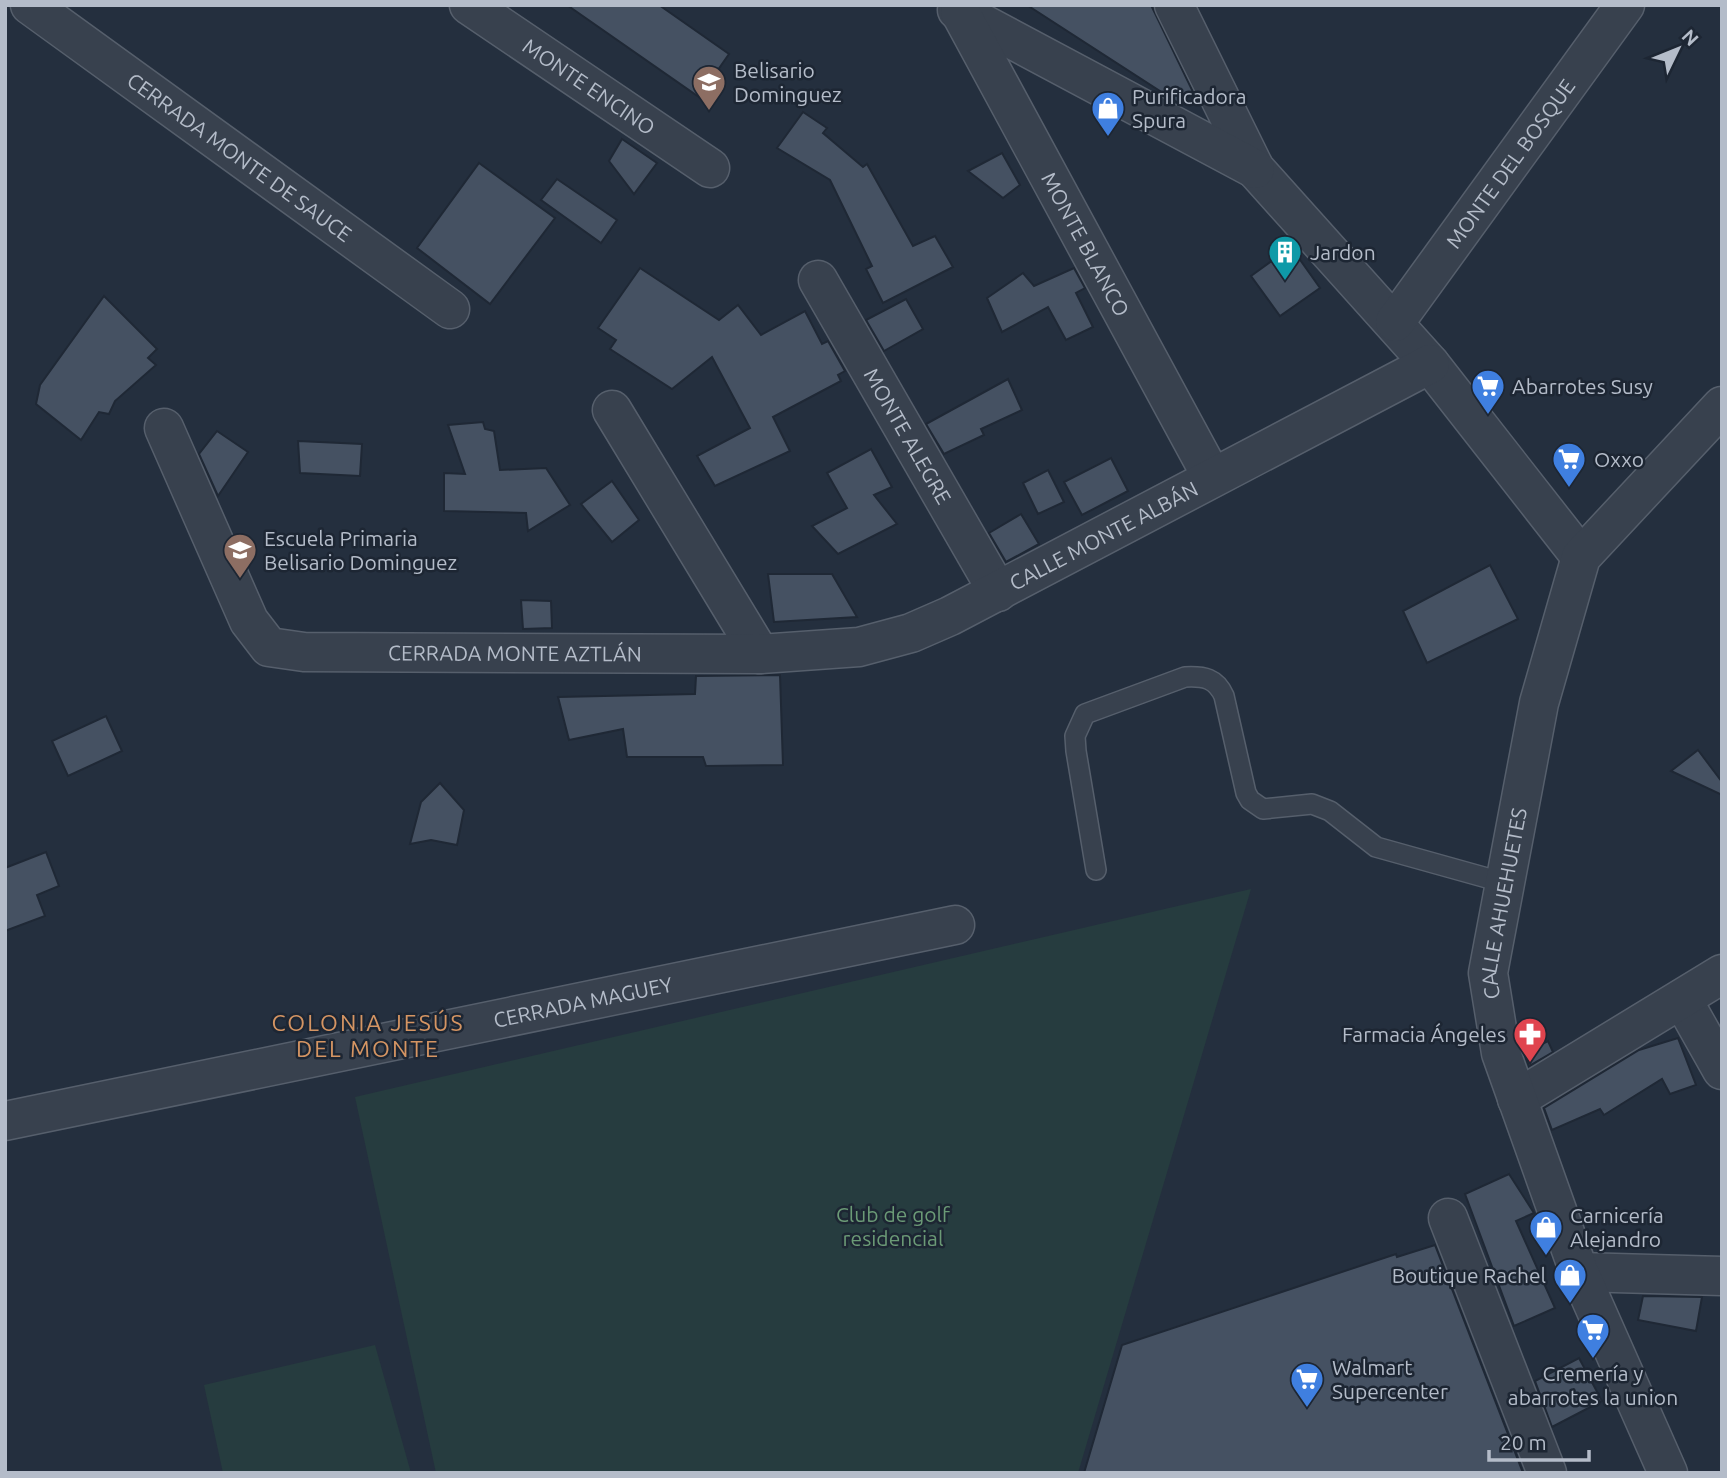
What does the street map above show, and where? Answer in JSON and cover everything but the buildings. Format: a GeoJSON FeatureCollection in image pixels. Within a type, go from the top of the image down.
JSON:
{"type":"FeatureCollection","features":[{"type":"Feature","properties":{"kind":"street","name":"CERRADA MONTE DE SAUCE"},"geometry":{"type":"LineString","coordinates":[[30,5],[450,309]]}},
{"type":"Feature","properties":{"kind":"street","name":"MONTE ENCINO"},"geometry":{"type":"LineString","coordinates":[[469,5],[710,168]]}},
{"type":"Feature","properties":{"kind":"street"},"geometry":{"type":"LineString","coordinates":[[1174,5],[1255,169],[1395,322],[1581,557]]}},
{"type":"Feature","properties":{"kind":"street","name":"MONTE DEL BOSQUE"},"geometry":{"type":"LineString","coordinates":[[1395,322],[1625,5]]}},
{"type":"Feature","properties":{"kind":"street"},"geometry":{"type":"LineString","coordinates":[[956,8],[1255,169]]}},
{"type":"Feature","properties":{"kind":"street","name":"MONTE BLANCO"},"geometry":{"type":"LineString","coordinates":[[956,8],[1212,477]]}},
{"type":"Feature","properties":{"kind":"street","name":"MONTE ALEGRE"},"geometry":{"type":"LineString","coordinates":[[818,280],[998,593]]}},
{"type":"Feature","properties":{"kind":"street","name":"CALLE MONTE ALBÁN"},"geometry":{"type":"LineString","coordinates":[[760,654],[859,647],[911,633],[998,593],[1212,477],[1430,364]]}},
{"type":"Feature","properties":{"kind":"street","name":"CALLE AHUEHUETES"},"geometry":{"type":"LineString","coordinates":[[1668,1473],[1578,1272],[1500,1053],[1488,974],[1539,703],[1581,557],[1722,407]]}},
{"type":"Feature","properties":{"kind":"street"},"geometry":{"type":"LineString","coordinates":[[612,410],[760,654]]}},
{"type":"Feature","properties":{"kind":"street","name":"CERRADA MONTE AZTLÁN"},"geometry":{"type":"LineString","coordinates":[[164,428],[249,621],[269,647],[304,652],[760,654]]}},
{"type":"Feature","properties":{"kind":"street","name":"CERRADA MAGUEY"},"geometry":{"type":"LineString","coordinates":[[5,1121],[955,925]]}},
{"type":"Feature","properties":{"kind":"street"},"geometry":{"type":"LineString","coordinates":[[1517,1099],[1722,975]]}},
{"type":"Feature","properties":{"kind":"street"},"geometry":{"type":"LineString","coordinates":[[1682,999],[1722,1070]]}},
{"type":"Feature","properties":{"kind":"street"},"geometry":{"type":"LineString","coordinates":[[1448,1218],[1547,1473]]}},
{"type":"Feature","properties":{"kind":"street"},"geometry":{"type":"LineString","coordinates":[[1578,1272],[1722,1276]]}},
{"type":"Feature","properties":{"kind":"lane"},"geometry":{"type":"LineString","coordinates":[[1096,870],[1075,737],[1085,714],[1185,677],[1200,676],[1219,686],[1224,696],[1246,793],[1256,806],[1264,809],[1312,804],[1330,811],[1376,847],[1505,883]]}},
{"type":"Feature","properties":{"kind":"green space","name":"Club de golf residencial"},"geometry":{"type":"Polygon","coordinates":[[[1251,889],[1078,1473],[436,1473],[355,1097],[1251,889]]]}},
{"type":"Feature","properties":{"kind":"green space"},"geometry":{"type":"Polygon","coordinates":[[[375,1345],[411,1473],[223,1473],[204,1385],[375,1345]]]}},
{"type":"Feature","properties":{"kind":"place","name":"Belisario Dominguez"},"geometry":{"type":"Point","coordinates":[709,112]}},
{"type":"Feature","properties":{"kind":"place","name":"Purificadora Spura"},"geometry":{"type":"Point","coordinates":[1108,138]}},
{"type":"Feature","properties":{"kind":"place","name":"Jardon"},"geometry":{"type":"Point","coordinates":[1285,282]}},
{"type":"Feature","properties":{"kind":"place","name":"Abarrotes Susy"},"geometry":{"type":"Point","coordinates":[1488,416]}},
{"type":"Feature","properties":{"kind":"place","name":"Oxxo"},"geometry":{"type":"Point","coordinates":[1569,489]}},
{"type":"Feature","properties":{"kind":"place","name":"Escuela Primaria Belisario Dominguez"},"geometry":{"type":"Point","coordinates":[240,580]}},
{"type":"Feature","properties":{"kind":"place","name":"Farmacia Ángeles"},"geometry":{"type":"Point","coordinates":[1530,1064]}},
{"type":"Feature","properties":{"kind":"place","name":"Carnicería Alejandro"},"geometry":{"type":"Point","coordinates":[1546,1257]}},
{"type":"Feature","properties":{"kind":"place","name":"Boutique Rachel"},"geometry":{"type":"Point","coordinates":[1570,1305]}},
{"type":"Feature","properties":{"kind":"place","name":"Cremería y abarrotes la union"},"geometry":{"type":"Point","coordinates":[1593,1360]}},
{"type":"Feature","properties":{"kind":"place","name":"Walmart Supercenter"},"geometry":{"type":"Point","coordinates":[1307,1409]}},
{"type":"Feature","properties":{"kind":"district","name":"COLONIA JESÚS DEL MONTE"},"geometry":{"type":"Point","coordinates":[368,1035]}}]}
